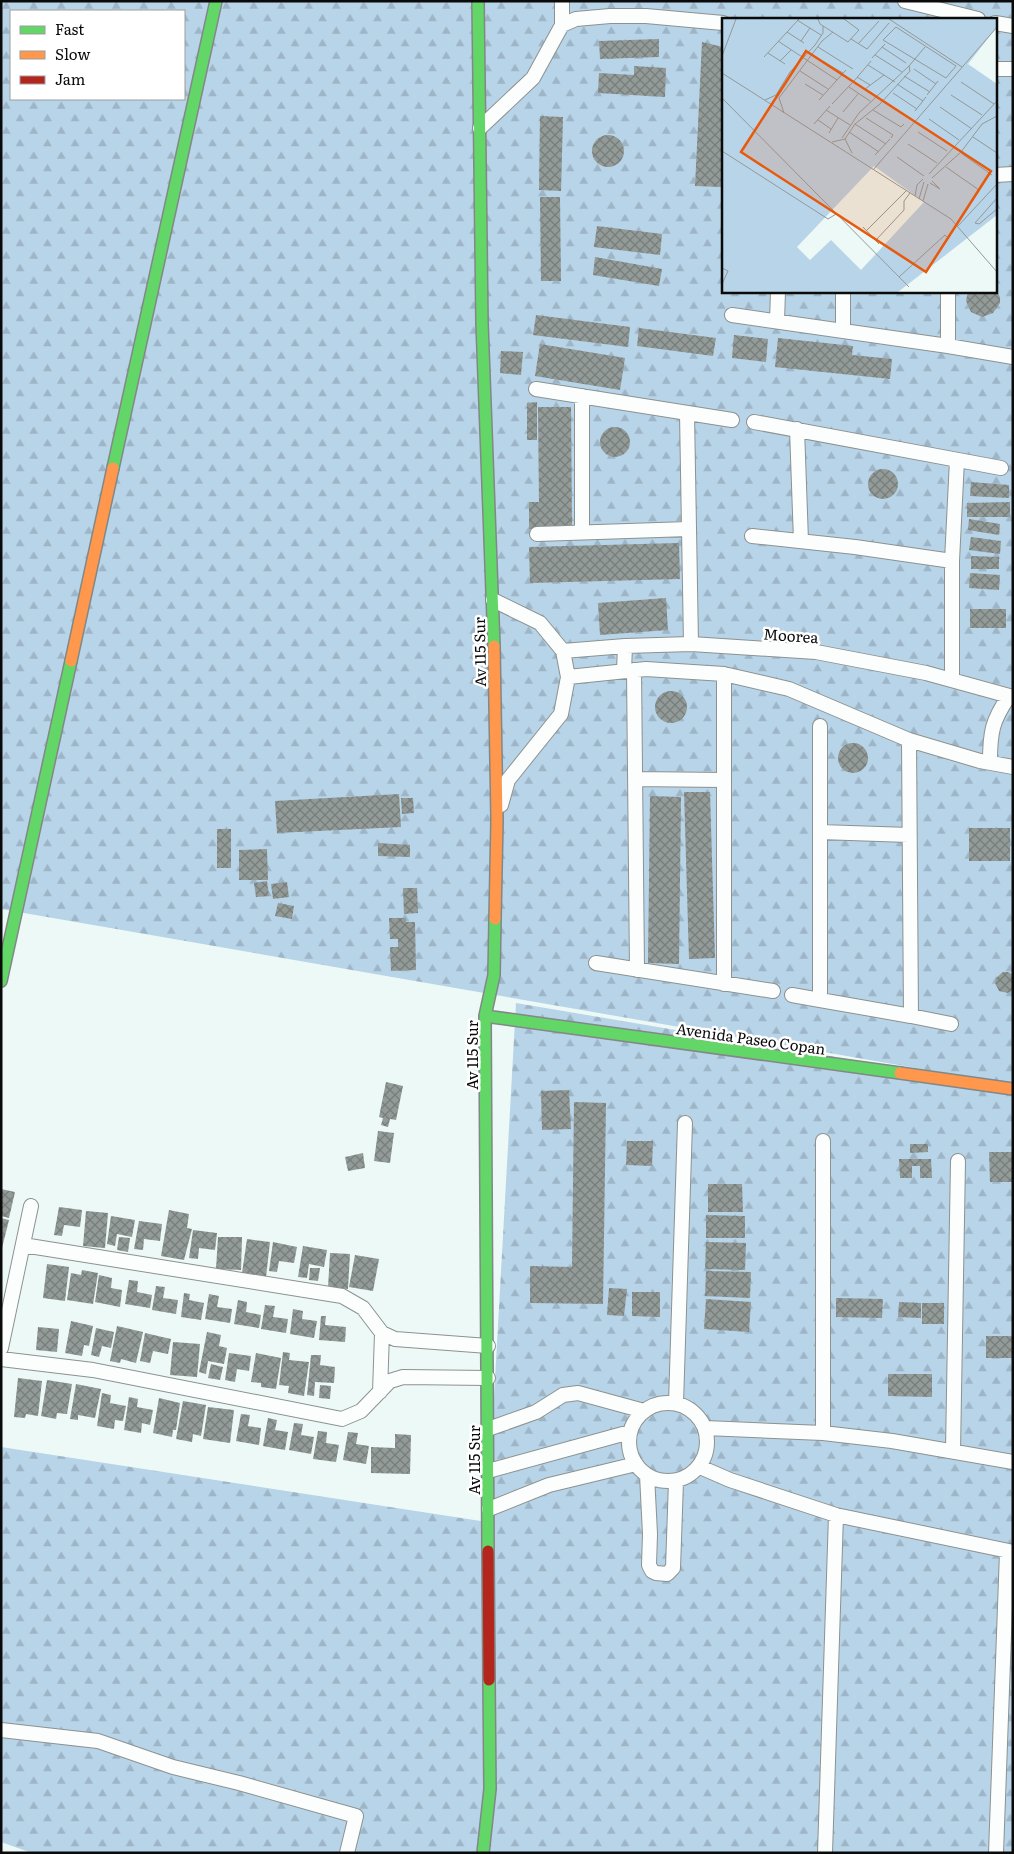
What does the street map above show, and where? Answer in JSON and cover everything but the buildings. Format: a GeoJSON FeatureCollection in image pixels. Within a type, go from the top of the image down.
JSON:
{"type":"FeatureCollection","features":[{"type":"Feature","properties":{"kind":"street"},"geometry":{"type":"LineString","coordinates":[[1,982],[4,955],[216,1]]}},
{"type":"Feature","properties":{"kind":"street","name":"Av 115 Sur"},"geometry":{"type":"LineString","coordinates":[[478,1],[482,323],[493,600],[497,820],[494,976],[485,1016],[490,1789],[483,1853]]}},
{"type":"Feature","properties":{"kind":"street"},"geometry":{"type":"LineString","coordinates":[[480,128],[533,78],[562,25],[562,1]]}},
{"type":"Feature","properties":{"kind":"street"},"geometry":{"type":"LineString","coordinates":[[905,1],[976,18]]}},
{"type":"Feature","properties":{"kind":"street"},"geometry":{"type":"LineString","coordinates":[[562,25],[576,20],[610,16],[646,16],[722,23]]}},
{"type":"Feature","properties":{"kind":"street"},"geometry":{"type":"LineString","coordinates":[[996,23],[1013,26]]}},
{"type":"Feature","properties":{"kind":"street"},"geometry":{"type":"LineString","coordinates":[[996,69],[1013,69]]}},
{"type":"Feature","properties":{"kind":"street"},"geometry":{"type":"LineString","coordinates":[[996,175],[1013,174]]}},
{"type":"Feature","properties":{"kind":"street"},"geometry":{"type":"LineString","coordinates":[[777,321],[778,292]]}},
{"type":"Feature","properties":{"kind":"street"},"geometry":{"type":"LineString","coordinates":[[843,292],[843,331]]}},
{"type":"Feature","properties":{"kind":"street"},"geometry":{"type":"LineString","coordinates":[[948,292],[948,346]]}},
{"type":"Feature","properties":{"kind":"street"},"geometry":{"type":"LineString","coordinates":[[732,315],[1013,357]]}},
{"type":"Feature","properties":{"kind":"street"},"geometry":{"type":"LineString","coordinates":[[536,389],[732,420]]}},
{"type":"Feature","properties":{"kind":"street"},"geometry":{"type":"LineString","coordinates":[[582,396],[582,532]]}},
{"type":"Feature","properties":{"kind":"street"},"geometry":{"type":"LineString","coordinates":[[687,413],[691,644]]}},
{"type":"Feature","properties":{"kind":"street"},"geometry":{"type":"LineString","coordinates":[[754,422],[1001,468]]}},
{"type":"Feature","properties":{"kind":"street"},"geometry":{"type":"LineString","coordinates":[[797,429],[801,541]]}},
{"type":"Feature","properties":{"kind":"street"},"geometry":{"type":"LineString","coordinates":[[952,680],[952,561],[957,460]]}},
{"type":"Feature","properties":{"kind":"street"},"geometry":{"type":"LineString","coordinates":[[536,534],[689,529]]}},
{"type":"Feature","properties":{"kind":"street"},"geometry":{"type":"LineString","coordinates":[[752,536],[855,547],[952,561]]}},
{"type":"Feature","properties":{"kind":"street"},"geometry":{"type":"LineString","coordinates":[[493,600],[540,623],[563,652],[568,677],[561,714],[508,780],[497,820]]}},
{"type":"Feature","properties":{"kind":"street","name":"Moorea"},"geometry":{"type":"LineString","coordinates":[[563,652],[625,646],[691,644],[816,652],[926,672],[1011,697]]}},
{"type":"Feature","properties":{"kind":"street"},"geometry":{"type":"LineString","coordinates":[[625,646],[629,671],[635,779],[637,970]]}},
{"type":"Feature","properties":{"kind":"street"},"geometry":{"type":"LineString","coordinates":[[568,677],[646,669],[724,674],[789,689],[909,740],[1013,767]]}},
{"type":"Feature","properties":{"kind":"street"},"geometry":{"type":"LineString","coordinates":[[724,674],[724,984]]}},
{"type":"Feature","properties":{"kind":"street"},"geometry":{"type":"LineString","coordinates":[[990,762],[990,736],[997,714],[1011,697]]}},
{"type":"Feature","properties":{"kind":"street"},"geometry":{"type":"LineString","coordinates":[[820,726],[820,1000]]}},
{"type":"Feature","properties":{"kind":"street"},"geometry":{"type":"LineString","coordinates":[[909,740],[911,1016]]}},
{"type":"Feature","properties":{"kind":"street"},"geometry":{"type":"LineString","coordinates":[[635,779],[723,780]]}},
{"type":"Feature","properties":{"kind":"street"},"geometry":{"type":"LineString","coordinates":[[820,832],[909,835]]}},
{"type":"Feature","properties":{"kind":"street"},"geometry":{"type":"LineString","coordinates":[[596,963],[773,991]]}},
{"type":"Feature","properties":{"kind":"street"},"geometry":{"type":"LineString","coordinates":[[792,994],[951,1024]]}},
{"type":"Feature","properties":{"kind":"street","name":"Avenida Paseo Copan"},"geometry":{"type":"LineString","coordinates":[[485,1016],[1013,1089]]}},
{"type":"Feature","properties":{"kind":"street"},"geometry":{"type":"LineString","coordinates":[[676,1404],[685,1122]]}},
{"type":"Feature","properties":{"kind":"street"},"geometry":{"type":"LineString","coordinates":[[823,1141],[823,1433]]}},
{"type":"Feature","properties":{"kind":"street"},"geometry":{"type":"LineString","coordinates":[[953,1451],[958,1160]]}},
{"type":"Feature","properties":{"kind":"street"},"geometry":{"type":"LineString","coordinates":[[1,1348],[31,1206]]}},
{"type":"Feature","properties":{"kind":"street"},"geometry":{"type":"LineString","coordinates":[[23,1245],[342,1296],[363,1308],[382,1333],[395,1340],[488,1346]]}},
{"type":"Feature","properties":{"kind":"street"},"geometry":{"type":"LineString","coordinates":[[380,1392],[382,1333]]}},
{"type":"Feature","properties":{"kind":"street"},"geometry":{"type":"LineString","coordinates":[[1,1359],[93,1370],[342,1419],[361,1411],[390,1381],[403,1376],[488,1378]]}},
{"type":"Feature","properties":{"kind":"street"},"geometry":{"type":"LineString","coordinates":[[488,1429],[536,1412],[564,1395],[578,1393],[644,1411]]}},
{"type":"Feature","properties":{"kind":"street"},"geometry":{"type":"LineString","coordinates":[[659,1404],[676,1404],[686,1407],[698,1416],[705,1428],[708,1442],[700,1467],[687,1477],[676,1481],[662,1480],[647,1475],[636,1464],[629,1444],[630,1432],[636,1420],[644,1411],[659,1404]]}},
{"type":"Feature","properties":{"kind":"street"},"geometry":{"type":"LineString","coordinates":[[705,1428],[823,1433],[892,1441],[1013,1462]]}},
{"type":"Feature","properties":{"kind":"street"},"geometry":{"type":"LineString","coordinates":[[488,1470],[630,1432]]}},
{"type":"Feature","properties":{"kind":"street"},"geometry":{"type":"LineString","coordinates":[[489,1509],[549,1485],[636,1464]]}},
{"type":"Feature","properties":{"kind":"street"},"geometry":{"type":"LineString","coordinates":[[700,1467],[730,1480],[836,1515],[1010,1552],[996,1853]]}},
{"type":"Feature","properties":{"kind":"street"},"geometry":{"type":"LineString","coordinates":[[647,1475],[650,1534],[649,1565],[652,1571],[656,1573],[667,1574],[673,1568],[676,1481]]}},
{"type":"Feature","properties":{"kind":"street"},"geometry":{"type":"LineString","coordinates":[[825,1853],[836,1515]]}},
{"type":"Feature","properties":{"kind":"street"},"geometry":{"type":"LineString","coordinates":[[650,1534],[673,1536]]}},
{"type":"Feature","properties":{"kind":"street"},"geometry":{"type":"LineString","coordinates":[[1,1730],[98,1741],[173,1766],[356,1816],[347,1853]]}},
{"type":"Feature","properties":{"kind":"green space"},"geometry":{"type":"Polygon","coordinates":[[[1,1],[1013,1],[1013,1085],[1,909],[1,1]]]}},
{"type":"Feature","properties":{"kind":"green space"},"geometry":{"type":"Polygon","coordinates":[[[516,1003],[1013,1087],[1013,1853],[32,1853],[1,1842],[1,1447],[487,1522],[516,1003]]]}},
{"type":"Feature","properties":{"kind":"traffic: fast"},"geometry":{"type":"LineString","coordinates":[[113,468],[216,1]]}},
{"type":"Feature","properties":{"kind":"traffic: fast"},"geometry":{"type":"LineString","coordinates":[[478,1],[482,323],[494,646]]}},
{"type":"Feature","properties":{"kind":"traffic: fast"},"geometry":{"type":"LineString","coordinates":[[1,981],[71,661]]}},
{"type":"Feature","properties":{"kind":"traffic: fast"},"geometry":{"type":"LineString","coordinates":[[488,1551],[485,1016],[494,975],[495,919]]}},
{"type":"Feature","properties":{"kind":"traffic: fast"},"geometry":{"type":"LineString","coordinates":[[485,1016],[900,1073]]}},
{"type":"Feature","properties":{"kind":"traffic: fast"},"geometry":{"type":"LineString","coordinates":[[483,1853],[490,1789],[489,1680]]}},
{"type":"Feature","properties":{"kind":"traffic: slow"},"geometry":{"type":"LineString","coordinates":[[71,661],[113,468]]}},
{"type":"Feature","properties":{"kind":"traffic: slow"},"geometry":{"type":"LineString","coordinates":[[494,646],[497,820],[495,919]]}},
{"type":"Feature","properties":{"kind":"traffic: slow"},"geometry":{"type":"LineString","coordinates":[[900,1073],[1013,1089]]}},
{"type":"Feature","properties":{"kind":"traffic: jam"},"geometry":{"type":"LineString","coordinates":[[488,1551],[489,1680]]}}]}
